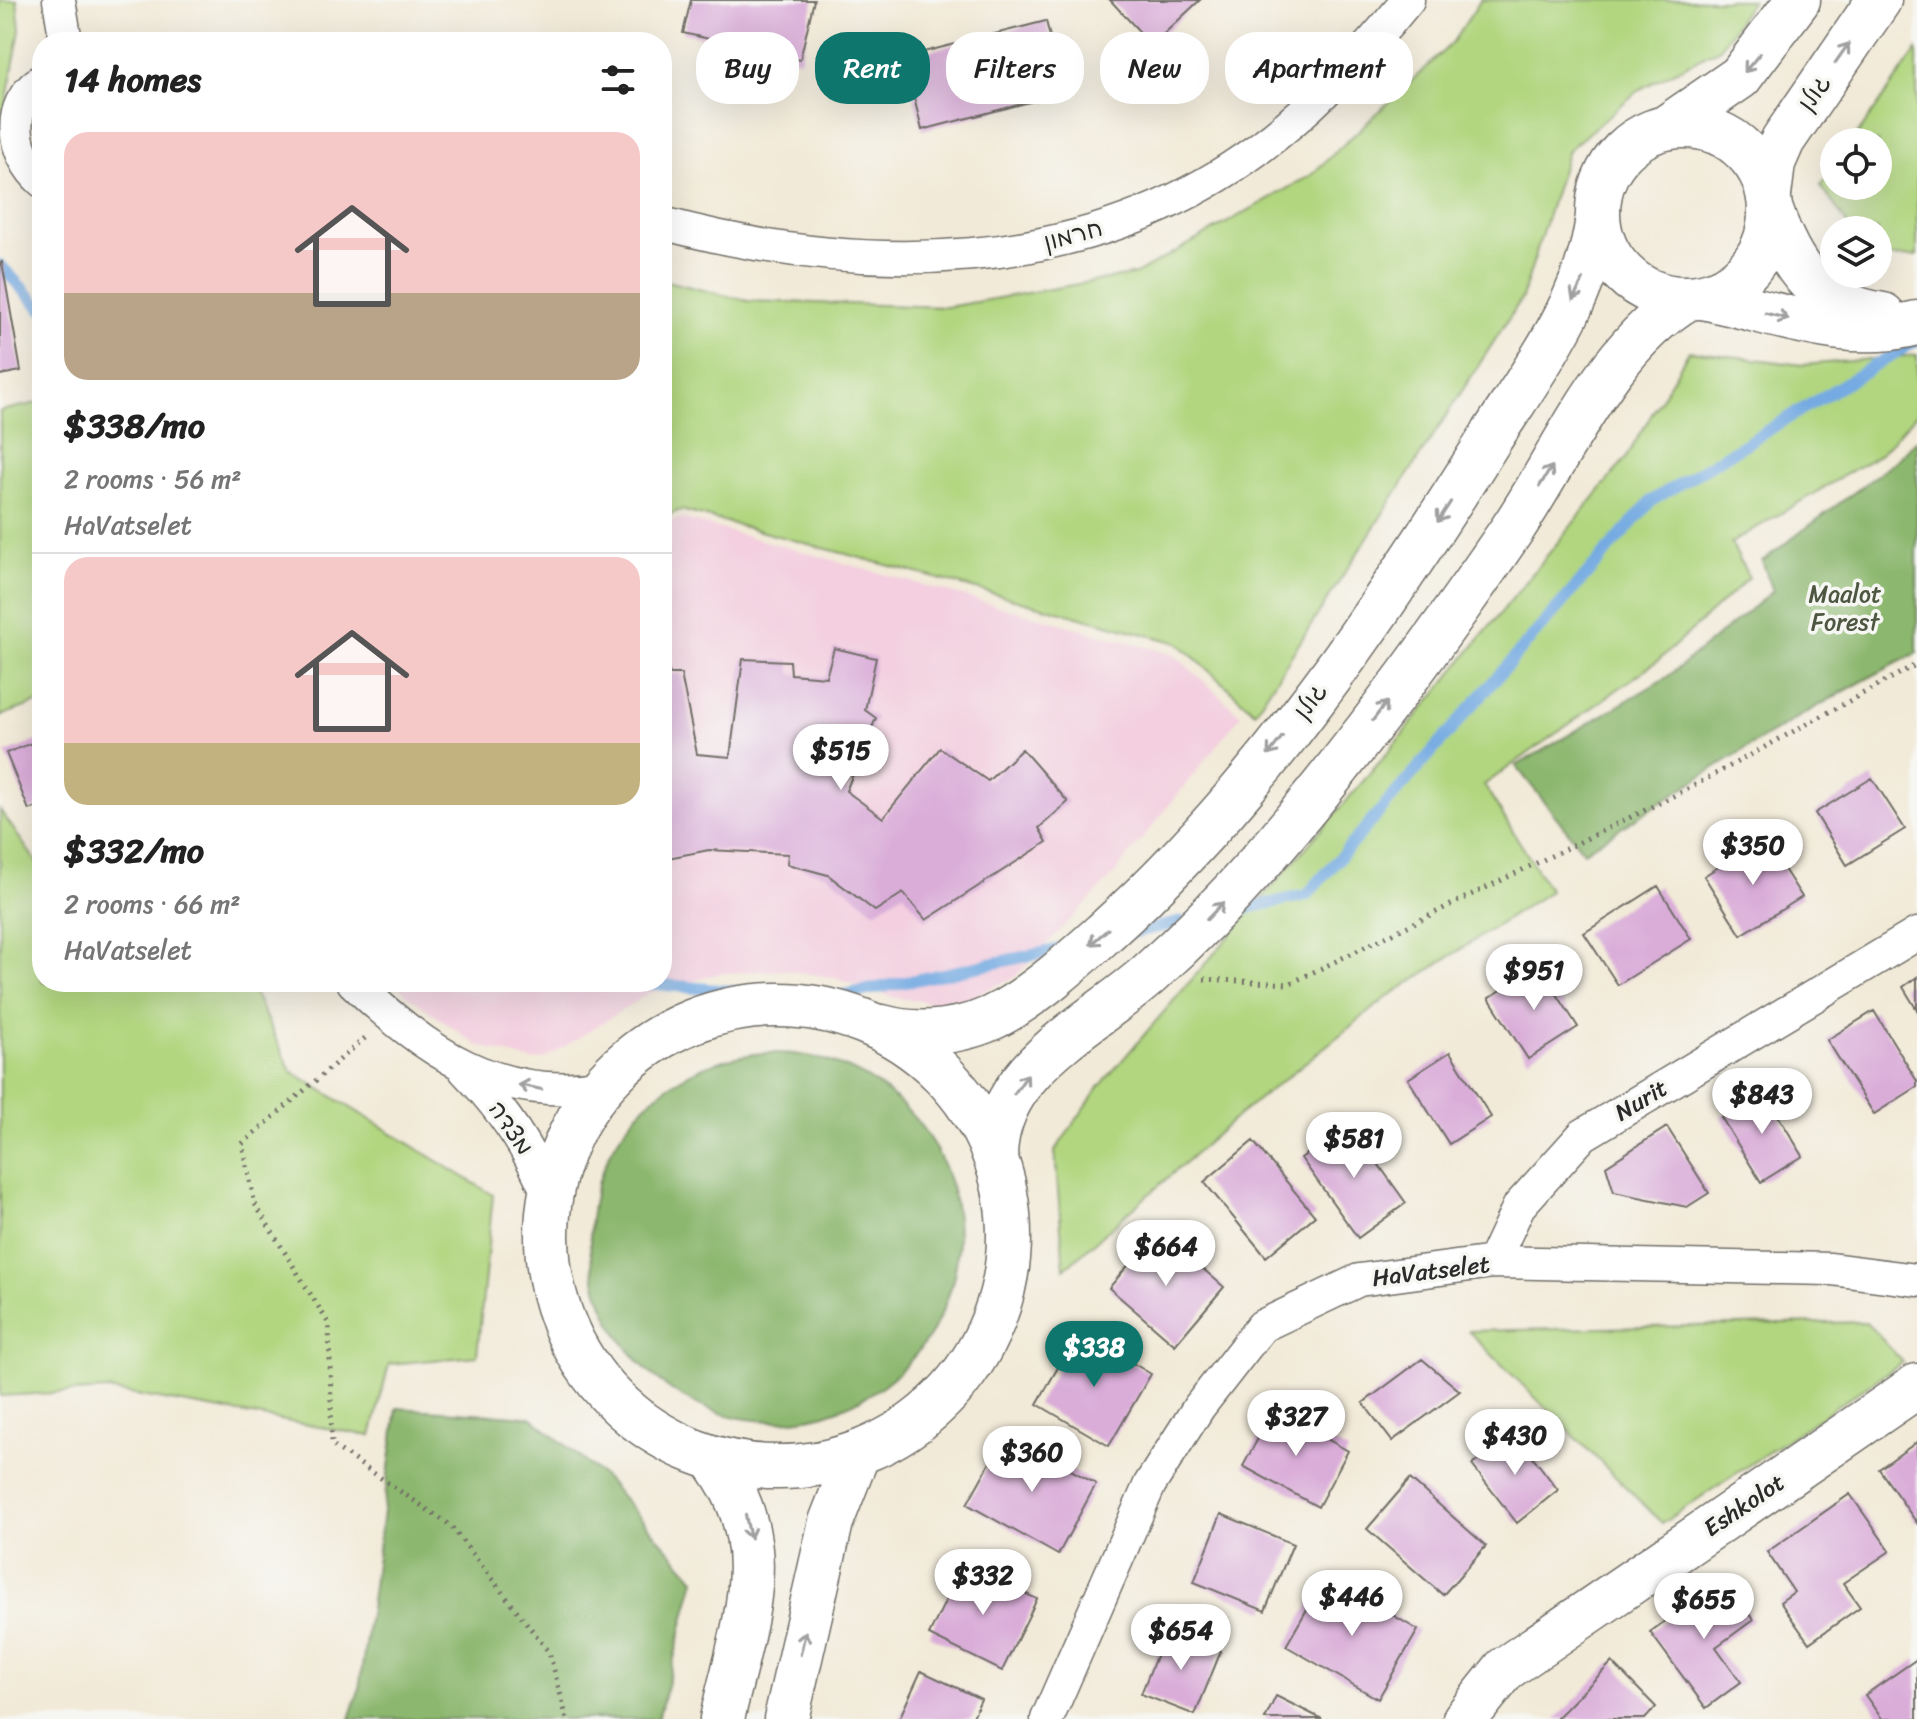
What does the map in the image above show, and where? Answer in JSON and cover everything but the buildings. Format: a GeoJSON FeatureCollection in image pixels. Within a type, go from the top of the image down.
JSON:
{"type":"FeatureCollection","features":[{"type":"Feature","properties":{"kind":"street"},"geometry":{"type":"LineString","coordinates":[[59,0],[64,32]]}},
{"type":"Feature","properties":{"kind":"street","name":"חרמון"},"geometry":{"type":"LineString","coordinates":[[672,226],[728,241],[865,259],[985,256],[1089,234],[1179,198],[1258,150],[1325,92],[1408,0]]}},
{"type":"Feature","properties":{"kind":"street"},"geometry":{"type":"LineString","coordinates":[[1798,0],[1740,77],[1667,127],[1631,143],[1613,163],[1602,188],[1598,215],[1603,242],[1625,275],[1647,290],[1826,326],[1886,328],[1917,320]]}},
{"type":"Feature","properties":{"kind":"street","name":"גולן"},"geometry":{"type":"LineString","coordinates":[[1770,201],[1773,163],[1783,140],[1879,0]]}},
{"type":"Feature","properties":{"kind":"street"},"geometry":{"type":"LineString","coordinates":[[32,90],[25,97],[15,133],[32,171]]}},
{"type":"Feature","properties":{"kind":"street"},"geometry":{"type":"LineString","coordinates":[[1667,127],[1709,129],[1733,140],[1760,170],[1792,261],[1819,291],[1853,308],[1917,320]]}},
{"type":"Feature","properties":{"kind":"street"},"geometry":{"type":"LineString","coordinates":[[995,1155],[1000,1123],[1030,1071],[1046,1054],[1147,975],[1231,894],[1308,805],[1478,578],[1627,348],[1662,314],[1727,287],[1756,261],[1767,236],[1770,201]]}},
{"type":"Feature","properties":{"kind":"street","name":"גולן"},"geometry":{"type":"LineString","coordinates":[[877,1026],[902,1033],[934,1032],[967,1026],[1005,1011],[1068,964],[1126,913],[1207,829],[1351,645],[1470,472],[1577,293],[1591,261],[1598,215]]}},
{"type":"Feature","properties":{"kind":"street","name":"Nurit"},"geometry":{"type":"LineString","coordinates":[[1493,1262],[1519,1206],[1583,1135],[1917,934]]}},
{"type":"Feature","properties":{"kind":"street","name":"מצדה"},"geometry":{"type":"LineString","coordinates":[[364,992],[427,1047],[459,1065],[539,1090],[604,1085]]}},
{"type":"Feature","properties":{"kind":"street"},"geometry":{"type":"LineString","coordinates":[[769,1004],[806,1006],[877,1026],[936,1067],[960,1093],[995,1155],[1008,1226],[1007,1264],[999,1301],[986,1336],[969,1367],[929,1411],[890,1438],[858,1453],[824,1464],[787,1468],[749,1466],[713,1459],[678,1446],[647,1427],[604,1388],[576,1349],[551,1282],[547,1245],[550,1199],[570,1136],[587,1105],[636,1054],[665,1033],[697,1018],[732,1008],[769,1004]]}},
{"type":"Feature","properties":{"kind":"street","name":"מצדה"},"geometry":{"type":"LineString","coordinates":[[459,1065],[486,1092],[527,1149],[550,1199]]}},
{"type":"Feature","properties":{"kind":"street","name":"HaVatselet"},"geometry":{"type":"LineString","coordinates":[[1047,1719],[1150,1484],[1199,1407],[1262,1326],[1359,1280],[1493,1262],[1831,1269],[1917,1280]]}},
{"type":"Feature","properties":{"kind":"street","name":"Eshkolot"},"geometry":{"type":"LineString","coordinates":[[1465,1719],[1505,1669],[1917,1386]]}},
{"type":"Feature","properties":{"kind":"street"},"geometry":{"type":"LineString","coordinates":[[786,1719],[828,1531],[858,1453]]}},
{"type":"Feature","properties":{"kind":"street"},"geometry":{"type":"LineString","coordinates":[[713,1459],[740,1501],[752,1548],[750,1588],[722,1719]]}},
{"type":"Feature","properties":{"kind":"path"},"geometry":{"type":"LineString","coordinates":[[1147,975],[1289,984],[1686,790],[1917,664]]}},
{"type":"Feature","properties":{"kind":"path"},"geometry":{"type":"LineString","coordinates":[[389,1016],[242,1144],[255,1204],[329,1324],[332,1445],[450,1525],[549,1652],[567,1719]]}},
{"type":"Feature","properties":{"kind":"shaded area"},"geometry":{"type":"Polygon","coordinates":[[[681,518],[1175,655],[1241,715],[1112,877],[1015,977],[967,999],[929,1002],[895,998],[834,978],[786,970],[722,973],[672,987],[672,521],[681,518]]]}},
{"type":"Feature","properties":{"kind":"shaded area"},"geometry":{"type":"Polygon","coordinates":[[[404,992],[653,992],[545,1059],[533,1061],[477,1045],[404,992]]]}},
{"type":"Feature","properties":{"kind":"green space"},"geometry":{"type":"Polygon","coordinates":[[[0,0],[17,0],[20,30],[0,136],[0,0]]]}},
{"type":"Feature","properties":{"kind":"green space"},"geometry":{"type":"Polygon","coordinates":[[[1481,0],[1752,0],[1720,48],[1640,89],[1568,150],[1522,298],[1255,712],[1178,643],[681,510],[672,513],[672,282],[748,301],[947,307],[1136,274],[1311,175],[1387,104],[1413,104],[1413,80],[1452,43],[1481,0]]]}},
{"type":"Feature","properties":{"kind":"green space"},"geometry":{"type":"Polygon","coordinates":[[[1917,50],[1917,256],[1892,257],[1892,216],[1842,216],[1831,200],[1892,200],[1892,128],[1862,128],[1917,50]]]}},
{"type":"Feature","properties":{"kind":"green space"},"geometry":{"type":"Polygon","coordinates":[[[1689,351],[1803,365],[1917,355],[1917,414],[1880,454],[1731,543],[1749,578],[1660,659],[1484,785],[1550,891],[1389,996],[1240,1114],[1064,1269],[1055,1151],[1099,1087],[1385,756],[1626,458],[1689,351]]]}},
{"type":"Feature","properties":{"kind":"green space"},"geometry":{"type":"Polygon","coordinates":[[[32,404],[32,705],[0,716],[0,411],[32,404]]]}},
{"type":"Feature","properties":{"kind":"green space","name":"Maalot Forest"},"geometry":{"type":"Polygon","coordinates":[[[1917,440],[1917,653],[1789,723],[1584,852],[1516,766],[1667,677],[1773,591],[1762,561],[1896,461],[1917,440]]]}},
{"type":"Feature","properties":{"kind":"green space"},"geometry":{"type":"Polygon","coordinates":[[[0,810],[32,856],[32,992],[254,992],[291,1071],[493,1195],[477,1356],[389,1364],[371,1436],[107,1390],[0,1396],[0,810]]]}},
{"type":"Feature","properties":{"kind":"green space"},"geometry":{"type":"Polygon","coordinates":[[[774,1053],[810,1056],[844,1067],[876,1084],[904,1107],[927,1135],[944,1167],[955,1201],[958,1237],[955,1273],[944,1307],[927,1339],[904,1367],[876,1390],[844,1407],[810,1418],[774,1421],[738,1418],[704,1407],[672,1390],[644,1367],[621,1339],[604,1307],[593,1273],[590,1237],[593,1201],[604,1167],[621,1135],[644,1107],[672,1084],[704,1067],[738,1056],[774,1053]]]}},
{"type":"Feature","properties":{"kind":"green space"},"geometry":{"type":"Polygon","coordinates":[[[1866,1322],[1903,1362],[1662,1523],[1468,1331],[1866,1322]]]}},
{"type":"Feature","properties":{"kind":"green space"},"geometry":{"type":"Polygon","coordinates":[[[397,1408],[531,1417],[606,1479],[695,1579],[658,1719],[350,1719],[359,1690],[397,1408]]]}},
{"type":"Feature","properties":{"kind":"waterway"},"geometry":{"type":"LineString","coordinates":[[0,265],[32,299]]}},
{"type":"Feature","properties":{"kind":"waterway"},"geometry":{"type":"LineString","coordinates":[[1235,911],[1307,895],[1651,501],[1915,341]]}},
{"type":"Feature","properties":{"kind":"waterway"},"geometry":{"type":"LineString","coordinates":[[1122,935],[1182,922]]}},
{"type":"Feature","properties":{"kind":"waterway"},"geometry":{"type":"LineString","coordinates":[[672,986],[821,1000],[1065,948]]}}]}
